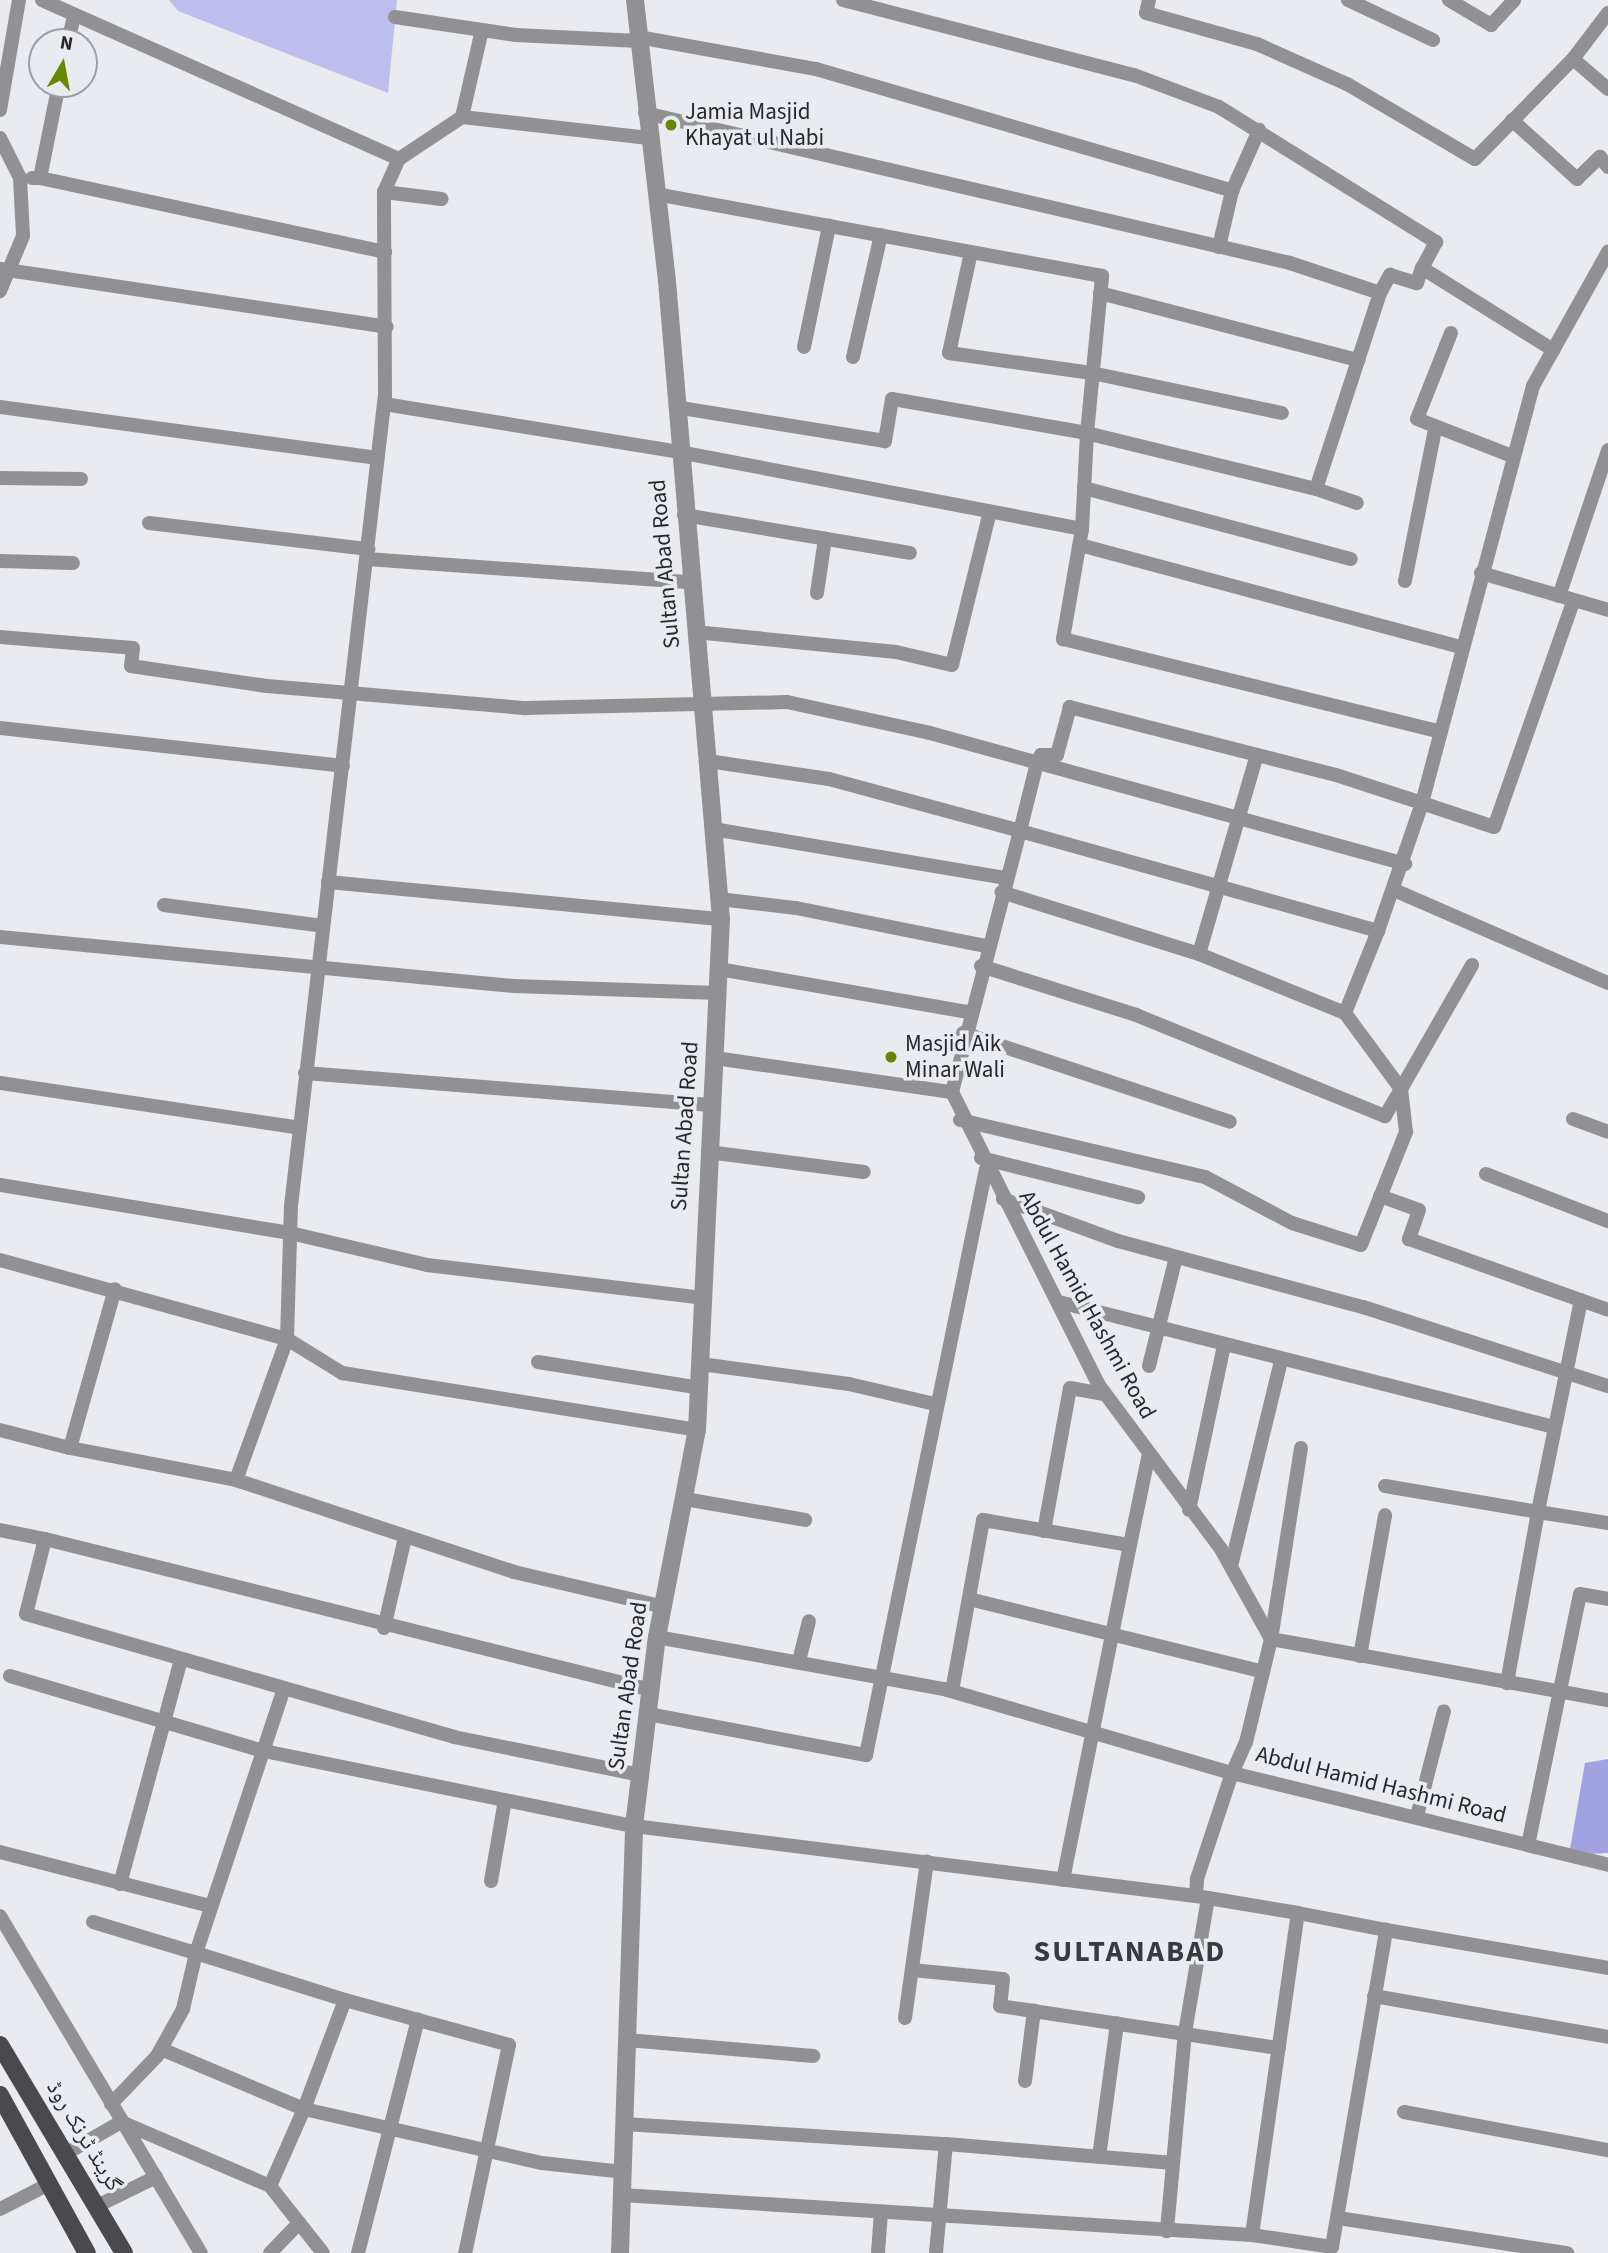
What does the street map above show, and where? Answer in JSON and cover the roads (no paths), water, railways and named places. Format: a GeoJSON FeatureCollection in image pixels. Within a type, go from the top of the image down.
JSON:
{"type":"FeatureCollection","features":[{"type":"Feature","properties":{"kind":"main road","name":"گرینڈ ٹرنک روڈ"},"geometry":{"type":"LineString","coordinates":[[0,2045],[124,2253]]}},
{"type":"Feature","properties":{"kind":"main road"},"geometry":{"type":"LineString","coordinates":[[0,2095],[87,2253]]}},
{"type":"Feature","properties":{"kind":"main road"},"geometry":{"type":"LineString","coordinates":[[73,2227],[99,2210]]}},
{"type":"Feature","properties":{"kind":"street"},"geometry":{"type":"LineString","coordinates":[[0,110],[19,0]]}},
{"type":"Feature","properties":{"kind":"street"},"geometry":{"type":"LineString","coordinates":[[42,0],[399,159]]}},
{"type":"Feature","properties":{"kind":"street","name":"Sultan Abad Road"},"geometry":{"type":"LineString","coordinates":[[620,2253],[634,1826],[657,1637],[697,1430],[721,919],[676,407],[635,0]]}},
{"type":"Feature","properties":{"kind":"street"},"geometry":{"type":"LineString","coordinates":[[843,0],[1134,75],[1219,107],[1436,242],[1417,283],[1390,275],[1380,293],[1316,489]]}},
{"type":"Feature","properties":{"kind":"street"},"geometry":{"type":"LineString","coordinates":[[1149,0],[1146,13],[1257,44],[1347,84],[1475,159],[1573,59],[1608,13]]}},
{"type":"Feature","properties":{"kind":"street"},"geometry":{"type":"LineString","coordinates":[[1348,0],[1433,40]]}},
{"type":"Feature","properties":{"kind":"street"},"geometry":{"type":"LineString","coordinates":[[1450,0],[1491,25],[1514,0]]}},
{"type":"Feature","properties":{"kind":"street"},"geometry":{"type":"LineString","coordinates":[[71,28],[74,16]]}},
{"type":"Feature","properties":{"kind":"street"},"geometry":{"type":"LineString","coordinates":[[395,18],[482,30],[638,39],[816,69],[1232,191]]}},
{"type":"Feature","properties":{"kind":"street"},"geometry":{"type":"LineString","coordinates":[[462,117],[482,30]]}},
{"type":"Feature","properties":{"kind":"street"},"geometry":{"type":"LineString","coordinates":[[1573,59],[1608,89]]}},
{"type":"Feature","properties":{"kind":"street"},"geometry":{"type":"LineString","coordinates":[[40,178],[57,98]]}},
{"type":"Feature","properties":{"kind":"street"},"geometry":{"type":"LineString","coordinates":[[645,113],[1219,247],[1380,293]]}},
{"type":"Feature","properties":{"kind":"street"},"geometry":{"type":"LineString","coordinates":[[236,1480],[287,1339],[290,1233],[305,1073],[384,404],[387,327],[384,192],[399,159],[462,117],[649,138]]}},
{"type":"Feature","properties":{"kind":"street"},"geometry":{"type":"LineString","coordinates":[[1513,120],[1577,179],[1600,158],[1608,167]]}},
{"type":"Feature","properties":{"kind":"street"},"geometry":{"type":"LineString","coordinates":[[1219,247],[1232,191],[1259,130]]}},
{"type":"Feature","properties":{"kind":"street"},"geometry":{"type":"LineString","coordinates":[[0,138],[20,178],[23,236],[5,270],[0,291]]}},
{"type":"Feature","properties":{"kind":"street"},"geometry":{"type":"LineString","coordinates":[[20,178],[40,178],[385,252]]}},
{"type":"Feature","properties":{"kind":"street"},"geometry":{"type":"LineString","coordinates":[[384,192],[442,199]]}},
{"type":"Feature","properties":{"kind":"street"},"geometry":{"type":"LineString","coordinates":[[656,194],[1102,276],[1087,433],[1082,529],[1063,639],[1437,731]]}},
{"type":"Feature","properties":{"kind":"street"},"geometry":{"type":"LineString","coordinates":[[804,347],[829,226]]}},
{"type":"Feature","properties":{"kind":"street"},"geometry":{"type":"LineString","coordinates":[[853,357],[881,235]]}},
{"type":"Feature","properties":{"kind":"street"},"geometry":{"type":"LineString","coordinates":[[971,252],[949,354],[1092,373],[1282,413]]}},
{"type":"Feature","properties":{"kind":"street"},"geometry":{"type":"LineString","coordinates":[[1345,1013],[1405,864],[1422,803],[1437,731],[1533,386],[1608,252]]}},
{"type":"Feature","properties":{"kind":"street"},"geometry":{"type":"LineString","coordinates":[[1422,268],[1553,349]]}},
{"type":"Feature","properties":{"kind":"street"},"geometry":{"type":"LineString","coordinates":[[5,270],[387,327]]}},
{"type":"Feature","properties":{"kind":"street"},"geometry":{"type":"LineString","coordinates":[[1100,293],[1358,360]]}},
{"type":"Feature","properties":{"kind":"street"},"geometry":{"type":"LineString","coordinates":[[1451,333],[1417,419],[1435,430],[1512,456]]}},
{"type":"Feature","properties":{"kind":"street"},"geometry":{"type":"LineString","coordinates":[[676,407],[885,441],[892,399],[1087,433],[1316,489],[1357,503]]}},
{"type":"Feature","properties":{"kind":"street"},"geometry":{"type":"LineString","coordinates":[[384,404],[679,452],[1082,529]]}},
{"type":"Feature","properties":{"kind":"street"},"geometry":{"type":"LineString","coordinates":[[0,407],[378,458]]}},
{"type":"Feature","properties":{"kind":"street"},"geometry":{"type":"LineString","coordinates":[[1405,581],[1435,430]]}},
{"type":"Feature","properties":{"kind":"street"},"geometry":{"type":"LineString","coordinates":[[1559,596],[1608,450]]}},
{"type":"Feature","properties":{"kind":"street"},"geometry":{"type":"LineString","coordinates":[[0,478],[81,479]]}},
{"type":"Feature","properties":{"kind":"street"},"geometry":{"type":"LineString","coordinates":[[1084,488],[1351,559]]}},
{"type":"Feature","properties":{"kind":"street"},"geometry":{"type":"LineString","coordinates":[[695,632],[896,652],[952,665],[990,512]]}},
{"type":"Feature","properties":{"kind":"street"},"geometry":{"type":"LineString","coordinates":[[684,515],[910,553]]}},
{"type":"Feature","properties":{"kind":"street"},"geometry":{"type":"LineString","coordinates":[[149,523],[367,554],[690,582]]}},
{"type":"Feature","properties":{"kind":"street"},"geometry":{"type":"LineString","coordinates":[[817,593],[825,539]]}},
{"type":"Feature","properties":{"kind":"street"},"geometry":{"type":"LineString","coordinates":[[1080,545],[1461,647]]}},
{"type":"Feature","properties":{"kind":"street"},"geometry":{"type":"LineString","coordinates":[[0,561],[73,563]]}},
{"type":"Feature","properties":{"kind":"street"},"geometry":{"type":"LineString","coordinates":[[1480,573],[1608,610]]}},
{"type":"Feature","properties":{"kind":"street"},"geometry":{"type":"LineString","coordinates":[[715,1058],[951,1092],[968,1012],[1037,763],[1041,755],[1057,755],[1070,707],[1256,755],[1422,803],[1494,827],[1573,602]]}},
{"type":"Feature","properties":{"kind":"street"},"geometry":{"type":"LineString","coordinates":[[0,637],[133,648],[131,666],[351,693],[526,708],[702,701],[787,702],[1037,763],[1405,864]]}},
{"type":"Feature","properties":{"kind":"street"},"geometry":{"type":"LineString","coordinates":[[0,727],[343,766]]}},
{"type":"Feature","properties":{"kind":"street"},"geometry":{"type":"LineString","coordinates":[[1199,954],[1241,819],[1256,755]]}},
{"type":"Feature","properties":{"kind":"street"},"geometry":{"type":"LineString","coordinates":[[708,761],[829,779],[1378,931]]}},
{"type":"Feature","properties":{"kind":"street"},"geometry":{"type":"LineString","coordinates":[[713,830],[1003,885],[1199,954],[1345,1013],[1401,1089],[1406,1132],[1361,1245],[1292,1223],[1205,1177],[960,1121]]}},
{"type":"Feature","properties":{"kind":"street"},"geometry":{"type":"LineString","coordinates":[[328,882],[721,919]]}},
{"type":"Feature","properties":{"kind":"street"},"geometry":{"type":"LineString","coordinates":[[1395,890],[1608,983]]}},
{"type":"Feature","properties":{"kind":"street"},"geometry":{"type":"LineString","coordinates":[[719,899],[796,908],[986,946]]}},
{"type":"Feature","properties":{"kind":"street"},"geometry":{"type":"LineString","coordinates":[[164,905],[323,926]]}},
{"type":"Feature","properties":{"kind":"street"},"geometry":{"type":"LineString","coordinates":[[0,937],[514,986],[718,993]]}},
{"type":"Feature","properties":{"kind":"street"},"geometry":{"type":"LineString","coordinates":[[981,966],[1148,1019],[1385,1116],[1472,965]]}},
{"type":"Feature","properties":{"kind":"street"},"geometry":{"type":"LineString","coordinates":[[719,969],[968,1012]]}},
{"type":"Feature","properties":{"kind":"street"},"geometry":{"type":"LineString","coordinates":[[963,1033],[1230,1122]]}},
{"type":"Feature","properties":{"kind":"street"},"geometry":{"type":"LineString","coordinates":[[305,1073],[711,1105]]}},
{"type":"Feature","properties":{"kind":"street"},"geometry":{"type":"LineString","coordinates":[[0,1083],[300,1128]]}},
{"type":"Feature","properties":{"kind":"street","name":"Abdul Hamid Hashmi Road"},"geometry":{"type":"LineString","coordinates":[[951,1092],[960,1121],[1059,1302],[1104,1394],[1148,1458],[1231,1566],[1271,1640],[1246,1742],[1232,1773],[1417,1816],[1608,1865]]}},
{"type":"Feature","properties":{"kind":"street"},"geometry":{"type":"LineString","coordinates":[[1573,1119],[1608,1132]]}},
{"type":"Feature","properties":{"kind":"street"},"geometry":{"type":"LineString","coordinates":[[708,1152],[864,1172]]}},
{"type":"Feature","properties":{"kind":"street"},"geometry":{"type":"LineString","coordinates":[[648,1713],[866,1755],[884,1677],[935,1404],[984,1164],[1138,1196]]}},
{"type":"Feature","properties":{"kind":"street"},"geometry":{"type":"LineString","coordinates":[[1486,1174],[1608,1221]]}},
{"type":"Feature","properties":{"kind":"street"},"geometry":{"type":"LineString","coordinates":[[0,1185],[290,1233],[427,1265],[703,1298]]}},
{"type":"Feature","properties":{"kind":"street"},"geometry":{"type":"LineString","coordinates":[[1380,1196],[1419,1210],[1409,1239],[1608,1310]]}},
{"type":"Feature","properties":{"kind":"street"},"geometry":{"type":"LineString","coordinates":[[1003,1199],[1176,1257],[1363,1307],[1608,1386]]}},
{"type":"Feature","properties":{"kind":"street"},"geometry":{"type":"LineString","coordinates":[[1149,1366],[1176,1257]]}},
{"type":"Feature","properties":{"kind":"street"},"geometry":{"type":"LineString","coordinates":[[0,1260],[115,1289],[287,1339],[342,1373],[697,1430]]}},
{"type":"Feature","properties":{"kind":"street"},"geometry":{"type":"LineString","coordinates":[[70,1448],[115,1289]]}},
{"type":"Feature","properties":{"kind":"street"},"geometry":{"type":"LineString","coordinates":[[1507,1683],[1564,1373],[1581,1300]]}},
{"type":"Feature","properties":{"kind":"street"},"geometry":{"type":"LineString","coordinates":[[1059,1302],[1281,1361],[1554,1427]]}},
{"type":"Feature","properties":{"kind":"street"},"geometry":{"type":"LineString","coordinates":[[1189,1510],[1224,1346]]}},
{"type":"Feature","properties":{"kind":"street"},"geometry":{"type":"LineString","coordinates":[[1231,1566],[1281,1361]]}},
{"type":"Feature","properties":{"kind":"street"},"geometry":{"type":"LineString","coordinates":[[538,1362],[700,1388]]}},
{"type":"Feature","properties":{"kind":"street"},"geometry":{"type":"LineString","coordinates":[[701,1364],[849,1384],[935,1404]]}},
{"type":"Feature","properties":{"kind":"street"},"geometry":{"type":"LineString","coordinates":[[1044,1531],[1070,1388],[1104,1394]]}},
{"type":"Feature","properties":{"kind":"street"},"geometry":{"type":"LineString","coordinates":[[0,1430],[70,1448],[236,1480],[405,1538],[663,1607]]}},
{"type":"Feature","properties":{"kind":"street"},"geometry":{"type":"LineString","coordinates":[[1301,1448],[1271,1640],[1608,1700]]}},
{"type":"Feature","properties":{"kind":"street"},"geometry":{"type":"LineString","coordinates":[[1063,1880],[1148,1458]]}},
{"type":"Feature","properties":{"kind":"street"},"geometry":{"type":"LineString","coordinates":[[1385,1486],[1608,1523]]}},
{"type":"Feature","properties":{"kind":"street"},"geometry":{"type":"LineString","coordinates":[[685,1499],[805,1520]]}},
{"type":"Feature","properties":{"kind":"street"},"geometry":{"type":"LineString","coordinates":[[1360,1656],[1385,1515]]}},
{"type":"Feature","properties":{"kind":"street"},"geometry":{"type":"LineString","coordinates":[[951,1691],[983,1520],[1130,1545]]}},
{"type":"Feature","properties":{"kind":"street"},"geometry":{"type":"LineString","coordinates":[[0,1530],[45,1539],[384,1628],[651,1690]]}},
{"type":"Feature","properties":{"kind":"street"},"geometry":{"type":"LineString","coordinates":[[384,1628],[405,1538]]}},
{"type":"Feature","properties":{"kind":"street"},"geometry":{"type":"LineString","coordinates":[[45,1539],[26,1614],[454,1737],[640,1775]]}},
{"type":"Feature","properties":{"kind":"street"},"geometry":{"type":"LineString","coordinates":[[1528,1844],[1562,1693],[1580,1594],[1608,1599]]}},
{"type":"Feature","properties":{"kind":"street"},"geometry":{"type":"LineString","coordinates":[[968,1599],[1263,1672]]}},
{"type":"Feature","properties":{"kind":"street"},"geometry":{"type":"LineString","coordinates":[[799,1661],[809,1621]]}},
{"type":"Feature","properties":{"kind":"street"},"geometry":{"type":"LineString","coordinates":[[657,1637],[951,1691],[1232,1773],[1202,1897],[1170,2163],[1167,2231]]}},
{"type":"Feature","properties":{"kind":"street"},"geometry":{"type":"LineString","coordinates":[[120,1884],[181,1660]]}},
{"type":"Feature","properties":{"kind":"street"},"geometry":{"type":"LineString","coordinates":[[10,1676],[264,1751],[634,1826],[1202,1897],[1608,1968]]}},
{"type":"Feature","properties":{"kind":"street"},"geometry":{"type":"LineString","coordinates":[[111,2104],[161,2049],[183,2009],[196,1953],[284,1688]]}},
{"type":"Feature","properties":{"kind":"street"},"geometry":{"type":"LineString","coordinates":[[1417,1816],[1444,1711]]}},
{"type":"Feature","properties":{"kind":"street"},"geometry":{"type":"LineString","coordinates":[[491,1881],[505,1800]]}},
{"type":"Feature","properties":{"kind":"street"},"geometry":{"type":"LineString","coordinates":[[0,1852],[211,1906]]}},
{"type":"Feature","properties":{"kind":"street"},"geometry":{"type":"LineString","coordinates":[[905,2018],[927,1863]]}},
{"type":"Feature","properties":{"kind":"street"},"geometry":{"type":"LineString","coordinates":[[1252,2235],[1298,1913]]}},
{"type":"Feature","properties":{"kind":"street"},"geometry":{"type":"LineString","coordinates":[[0,1916],[201,2253]]}},
{"type":"Feature","properties":{"kind":"street"},"geometry":{"type":"LineString","coordinates":[[93,1922],[345,2000],[509,2045],[465,2253]]}},
{"type":"Feature","properties":{"kind":"street"},"geometry":{"type":"LineString","coordinates":[[622,2195],[1252,2235],[1334,2250],[1387,1930]]}},
{"type":"Feature","properties":{"kind":"street"},"geometry":{"type":"LineString","coordinates":[[912,1970],[1003,1979],[1000,2006],[1279,2048]]}},
{"type":"Feature","properties":{"kind":"street"},"geometry":{"type":"LineString","coordinates":[[1374,1996],[1608,2037]]}},
{"type":"Feature","properties":{"kind":"street"},"geometry":{"type":"LineString","coordinates":[[270,2186],[304,2109],[345,2000]]}},
{"type":"Feature","properties":{"kind":"street"},"geometry":{"type":"LineString","coordinates":[[1025,2081],[1034,2011]]}},
{"type":"Feature","properties":{"kind":"street"},"geometry":{"type":"LineString","coordinates":[[358,2253],[418,2020]]}},
{"type":"Feature","properties":{"kind":"street"},"geometry":{"type":"LineString","coordinates":[[1099,2157],[1117,2023]]}},
{"type":"Feature","properties":{"kind":"street"},"geometry":{"type":"LineString","coordinates":[[627,2040],[813,2056]]}},
{"type":"Feature","properties":{"kind":"street"},"geometry":{"type":"LineString","coordinates":[[161,2049],[304,2109],[487,2150],[623,2172]]}},
{"type":"Feature","properties":{"kind":"street"},"geometry":{"type":"LineString","coordinates":[[1404,2112],[1608,2150]]}},
{"type":"Feature","properties":{"kind":"street"},"geometry":{"type":"LineString","coordinates":[[66,2153],[121,2122]]}},
{"type":"Feature","properties":{"kind":"street"},"geometry":{"type":"LineString","coordinates":[[121,2122],[270,2186],[323,2253]]}},
{"type":"Feature","properties":{"kind":"street"},"geometry":{"type":"LineString","coordinates":[[624,2124],[946,2144],[1170,2163]]}},
{"type":"Feature","properties":{"kind":"street"},"geometry":{"type":"LineString","coordinates":[[936,2253],[946,2144]]}},
{"type":"Feature","properties":{"kind":"street"},"geometry":{"type":"LineString","coordinates":[[99,2210],[156,2177]]}},
{"type":"Feature","properties":{"kind":"street"},"geometry":{"type":"LineString","coordinates":[[0,2209],[49,2183]]}},
{"type":"Feature","properties":{"kind":"street"},"geometry":{"type":"LineString","coordinates":[[877,2253],[881,2212]]}},
{"type":"Feature","properties":{"kind":"street"},"geometry":{"type":"LineString","coordinates":[[1338,2218],[1567,2253]]}},
{"type":"Feature","properties":{"kind":"street"},"geometry":{"type":"LineString","coordinates":[[270,2253],[299,2223]]}},
{"type":"Feature","properties":{"kind":"place","name":"Jamia Masjid Khayat ul Nabi"},"geometry":{"type":"Point","coordinates":[671,125]}},
{"type":"Feature","properties":{"kind":"place","name":"Masjid Aik Minar Wali"},"geometry":{"type":"Point","coordinates":[891,1057]}},
{"type":"Feature","properties":{"kind":"district","name":"SULTANABAD"},"geometry":{"type":"Point","coordinates":[1130,1952]}}]}
